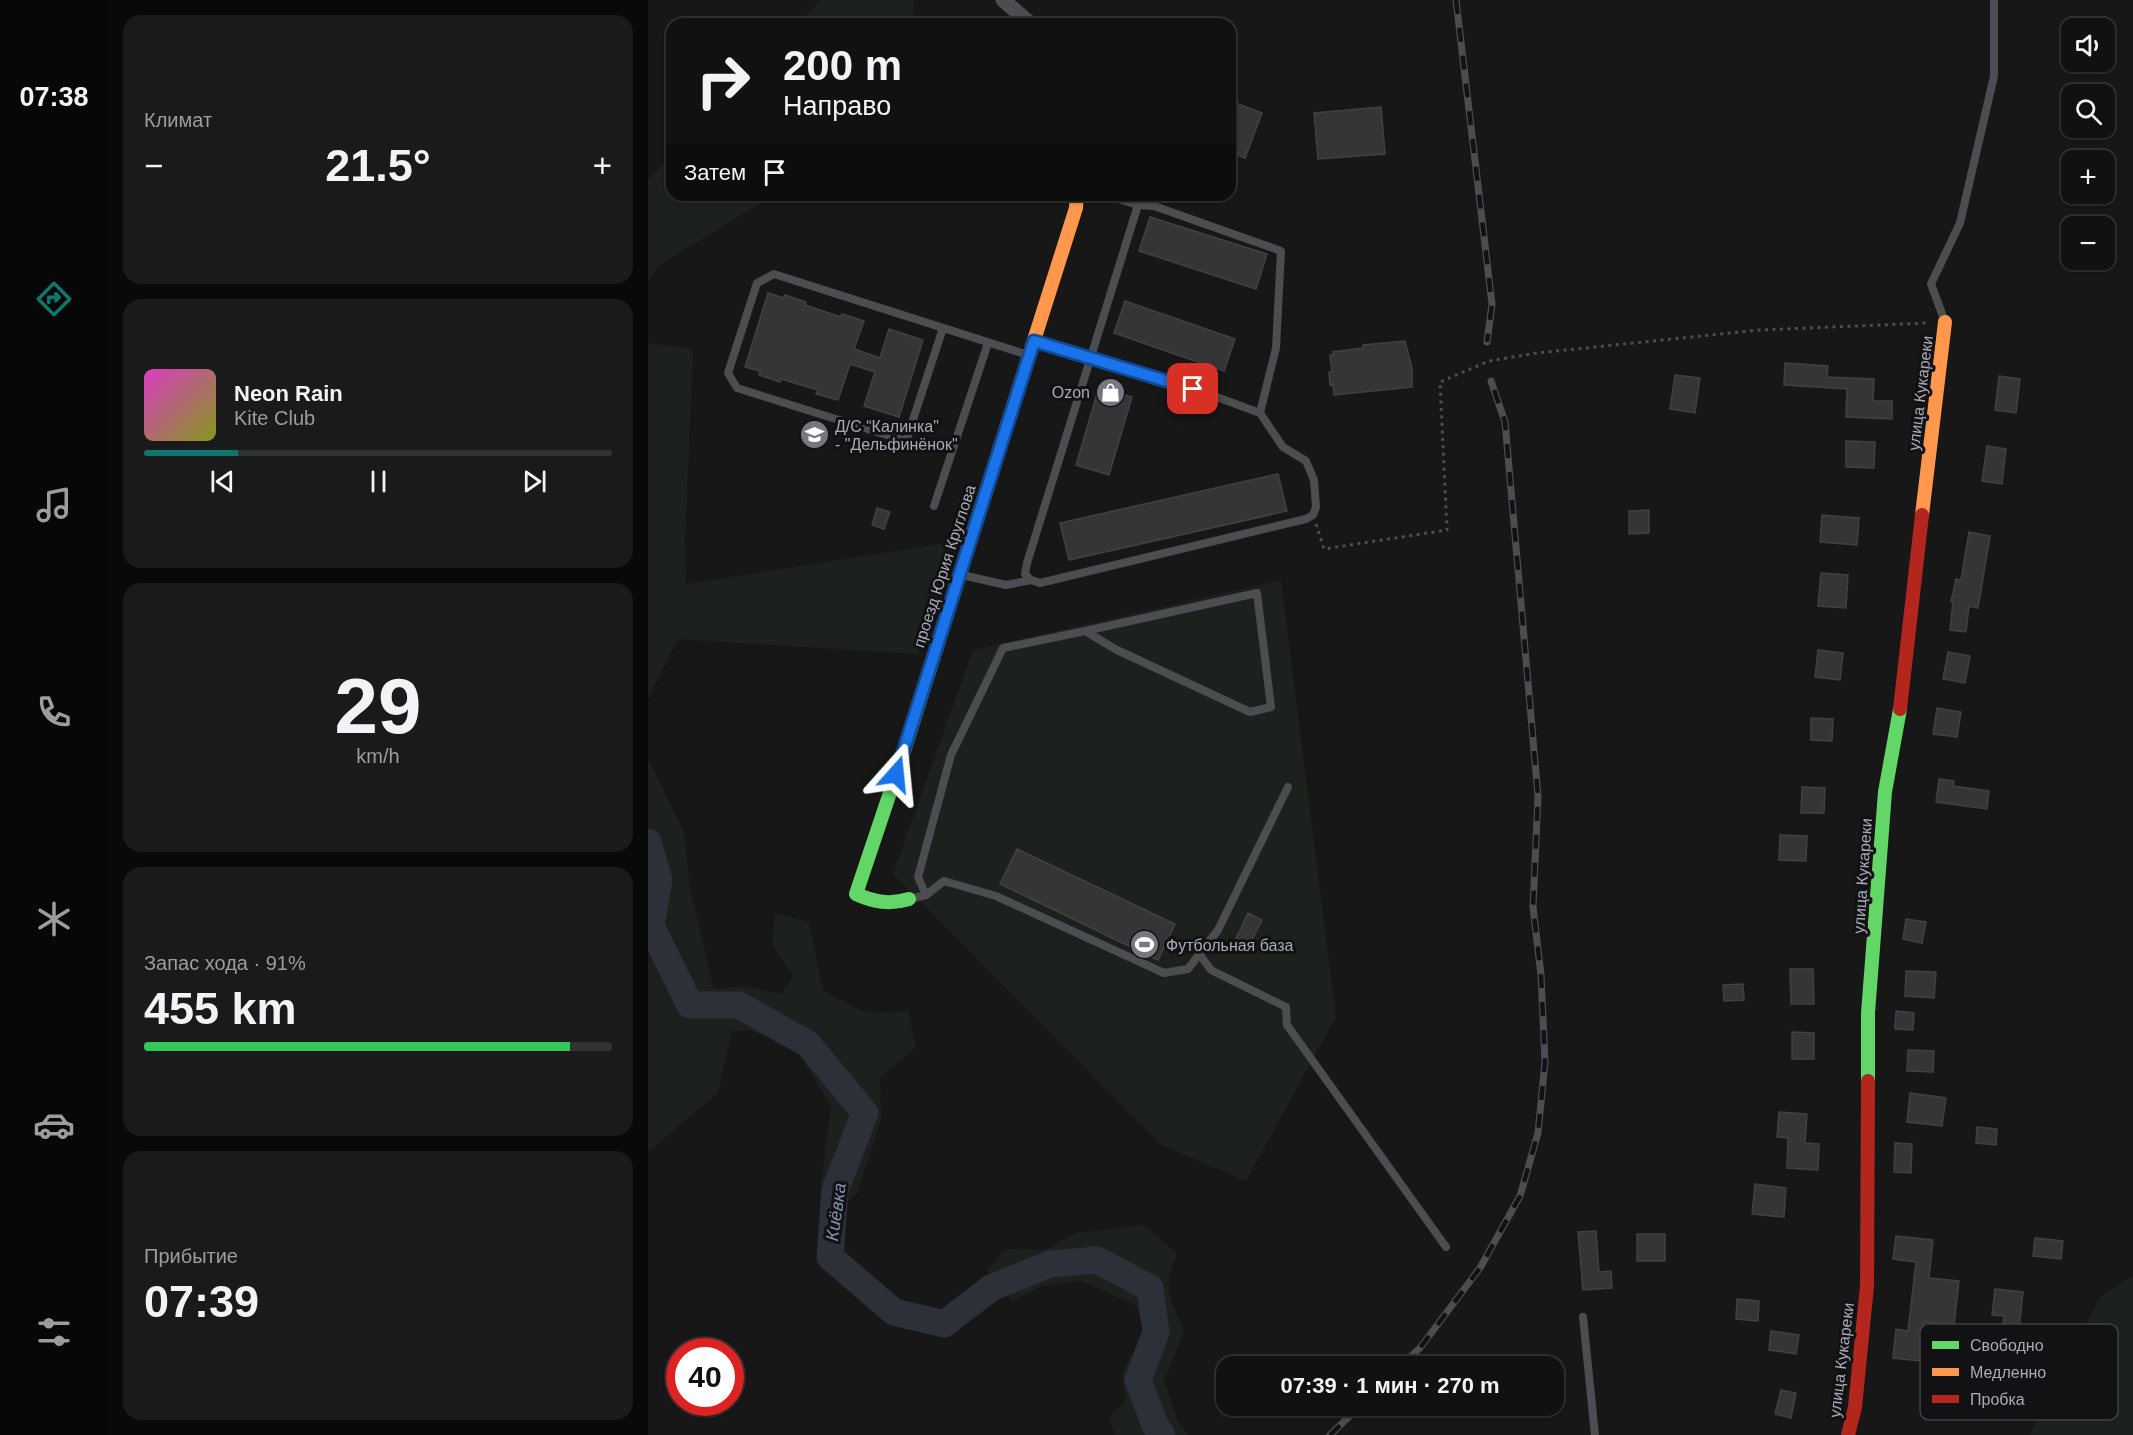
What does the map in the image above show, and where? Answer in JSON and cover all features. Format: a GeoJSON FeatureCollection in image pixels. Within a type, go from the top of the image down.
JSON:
{"type":"FeatureCollection","features":[{"type":"Feature","properties":{"kind":"street"},"geometry":{"type":"LineString","coordinates":[[1003,0],[1025,18]]}},
{"type":"Feature","properties":{"kind":"street","name":"проезд Юрия Круглова"},"geometry":{"type":"LineString","coordinates":[[909,899],[898,903],[874,902],[856,894],[960,574],[1077,201]]}},
{"type":"Feature","properties":{"kind":"street","name":"улица Кукареки"},"geometry":{"type":"LineString","coordinates":[[1848,1435],[1855,1407],[1867,1286],[1868,1013],[1885,792],[1899,713],[1945,322]]}},
{"type":"Feature","properties":{"kind":"lane"},"geometry":{"type":"LineString","coordinates":[[1945,322],[1931,284],[1960,223],[1994,76],[1994,0]]}},
{"type":"Feature","properties":{"kind":"lane"},"geometry":{"type":"LineString","coordinates":[[1125,201],[1154,206],[1281,251],[1276,348],[1260,413]]}},
{"type":"Feature","properties":{"kind":"lane"},"geometry":{"type":"LineString","coordinates":[[1034,341],[1091,357],[1214,396],[1260,413],[1283,447],[1306,461],[1314,480],[1316,507],[1312,515],[1306,519],[1040,583],[1031,580],[1025,574],[1027,563],[1091,357],[1138,205]]}},
{"type":"Feature","properties":{"kind":"lane"},"geometry":{"type":"LineString","coordinates":[[943,328],[906,441],[737,388],[728,373],[757,283],[774,274],[943,328],[1029,356]]}},
{"type":"Feature","properties":{"kind":"lane"},"geometry":{"type":"LineString","coordinates":[[934,506],[988,343]]}},
{"type":"Feature","properties":{"kind":"lane"},"geometry":{"type":"LineString","coordinates":[[960,574],[1006,585],[1031,580]]}},
{"type":"Feature","properties":{"kind":"lane"},"geometry":{"type":"LineString","coordinates":[[926,895],[918,877],[951,755],[1003,648],[1257,592],[1271,707],[1250,712],[1117,650],[1085,631]]}},
{"type":"Feature","properties":{"kind":"lane"},"geometry":{"type":"LineString","coordinates":[[909,899],[926,895],[944,881],[996,896],[1164,973],[1188,969],[1218,930],[1288,787]]}},
{"type":"Feature","properties":{"kind":"lane"},"geometry":{"type":"LineString","coordinates":[[1200,955],[1211,970],[1287,1007],[1287,1025],[1446,1247]]}},
{"type":"Feature","properties":{"kind":"lane"},"geometry":{"type":"LineString","coordinates":[[1583,1317],[1595,1435]]}},
{"type":"Feature","properties":{"kind":"path"},"geometry":{"type":"LineString","coordinates":[[1312,515],[1324,549],[1447,530],[1440,382],[1489,361],[1537,353],[1759,330],[1945,322]]}},
{"type":"Feature","properties":{"kind":"shaded area"},"geometry":{"type":"Polygon","coordinates":[[[821,0],[914,0],[913,18],[804,18],[821,0]]]}},
{"type":"Feature","properties":{"kind":"shaded area"},"geometry":{"type":"Polygon","coordinates":[[[666,161],[666,201],[764,201],[658,266],[648,282],[648,180],[666,161]]]}},
{"type":"Feature","properties":{"kind":"shaded area"},"geometry":{"type":"Polygon","coordinates":[[[648,343],[693,349],[685,539],[686,584],[953,542],[918,654],[678,639],[648,699],[648,343]]]}},
{"type":"Feature","properties":{"kind":"shaded area","name":"Футбольная база"},"geometry":{"type":"Polygon","coordinates":[[[1281,580],[1336,1017],[1246,1181],[1161,1145],[893,874],[973,650],[1281,580]]]}},
{"type":"Feature","properties":{"kind":"shaded area"},"geometry":{"type":"Polygon","coordinates":[[[648,759],[684,832],[690,888],[714,989],[744,986],[782,994],[793,977],[772,944],[775,913],[809,922],[823,991],[862,1011],[884,1013],[908,1010],[916,1047],[880,1078],[881,1120],[857,1193],[819,1229],[821,1183],[831,1107],[799,1053],[751,1030],[732,1031],[718,1093],[648,1152],[648,759]]]}},
{"type":"Feature","properties":{"kind":"shaded area"},"geometry":{"type":"Polygon","coordinates":[[[1144,1225],[1177,1254],[1172,1266],[1169,1285],[1172,1302],[1184,1331],[1164,1381],[1179,1424],[1189,1435],[1115,1435],[1109,1418],[1126,1401],[1122,1373],[1144,1333],[1137,1306],[1081,1281],[1042,1286],[1012,1302],[987,1270],[1006,1249],[1044,1250],[1077,1233],[1144,1225]]]}},
{"type":"Feature","properties":{"kind":"shaded area"},"geometry":{"type":"Polygon","coordinates":[[[2133,1275],[2133,1435],[2030,1435],[2038,1420],[2118,1420],[2118,1324],[2086,1324],[2100,1297],[2133,1275]]]}},
{"type":"Feature","properties":{"kind":"building"},"geometry":{"type":"Polygon","coordinates":[[[1236,103],[1262,113],[1245,158],[1236,154],[1236,103]]]}},
{"type":"Feature","properties":{"kind":"building"},"geometry":{"type":"Polygon","coordinates":[[[1381,107],[1385,154],[1318,159],[1314,113],[1381,107]]]}},
{"type":"Feature","properties":{"kind":"building"},"geometry":{"type":"Polygon","coordinates":[[[1150,217],[1267,254],[1256,289],[1139,251],[1150,217]]]}},
{"type":"Feature","properties":{"kind":"building"},"geometry":{"type":"Polygon","coordinates":[[[768,293],[784,298],[785,295],[806,302],[805,305],[841,317],[842,314],[864,321],[854,349],[880,358],[889,329],[923,340],[899,417],[864,406],[875,372],[850,364],[838,400],[816,394],[818,390],[759,375],[760,371],[745,367],[768,293]]]}},
{"type":"Feature","properties":{"kind":"building"},"geometry":{"type":"Polygon","coordinates":[[[1125,301],[1235,339],[1224,371],[1114,333],[1125,301]]]}},
{"type":"Feature","properties":{"kind":"building"},"geometry":{"type":"Polygon","coordinates":[[[1405,341],[1412,368],[1412,387],[1334,395],[1329,372],[1332,372],[1330,355],[1333,355],[1333,352],[1363,348],[1363,345],[1405,341]]]}},
{"type":"Feature","properties":{"kind":"building"},"geometry":{"type":"Polygon","coordinates":[[[1785,363],[1828,366],[1827,377],[1874,379],[1873,401],[1892,401],[1892,419],[1846,417],[1847,389],[1784,385],[1785,363]]]}},
{"type":"Feature","properties":{"kind":"building"},"geometry":{"type":"Polygon","coordinates":[[[1675,375],[1700,378],[1695,413],[1670,409],[1675,375]]]}},
{"type":"Feature","properties":{"kind":"building"},"geometry":{"type":"Polygon","coordinates":[[[1999,376],[2020,379],[2016,413],[1995,410],[1999,376]]]}},
{"type":"Feature","properties":{"kind":"building"},"geometry":{"type":"Polygon","coordinates":[[[1099,387],[1132,397],[1109,475],[1076,465],[1099,387]]]}},
{"type":"Feature","properties":{"kind":"building"},"geometry":{"type":"Polygon","coordinates":[[[1846,441],[1875,442],[1874,468],[1846,467],[1846,441]]]}},
{"type":"Feature","properties":{"kind":"building"},"geometry":{"type":"Polygon","coordinates":[[[1987,446],[2006,449],[2002,484],[1982,481],[1987,446]]]}},
{"type":"Feature","properties":{"kind":"building"},"geometry":{"type":"Polygon","coordinates":[[[1278,474],[1287,511],[1069,560],[1060,523],[1278,474]]]}},
{"type":"Feature","properties":{"kind":"building"},"geometry":{"type":"Polygon","coordinates":[[[877,508],[890,512],[884,529],[872,525],[877,508]]]}},
{"type":"Feature","properties":{"kind":"building"},"geometry":{"type":"Polygon","coordinates":[[[1649,510],[1649,533],[1629,534],[1629,511],[1649,510]]]}},
{"type":"Feature","properties":{"kind":"building"},"geometry":{"type":"Polygon","coordinates":[[[1822,515],[1859,518],[1857,545],[1820,542],[1822,515]]]}},
{"type":"Feature","properties":{"kind":"building"},"geometry":{"type":"Polygon","coordinates":[[[1969,532],[1990,536],[1978,608],[1969,606],[1966,632],[1950,630],[1953,602],[1951,602],[1956,579],[1961,580],[1969,532]]]}},
{"type":"Feature","properties":{"kind":"building"},"geometry":{"type":"Polygon","coordinates":[[[1821,573],[1848,575],[1846,608],[1818,606],[1821,573]]]}},
{"type":"Feature","properties":{"kind":"building"},"geometry":{"type":"Polygon","coordinates":[[[1818,650],[1843,653],[1840,680],[1815,677],[1818,650]]]}},
{"type":"Feature","properties":{"kind":"building"},"geometry":{"type":"Polygon","coordinates":[[[1948,652],[1970,656],[1965,683],[1943,679],[1948,652]]]}},
{"type":"Feature","properties":{"kind":"building"},"geometry":{"type":"Polygon","coordinates":[[[1937,708],[1961,712],[1957,737],[1933,734],[1937,708]]]}},
{"type":"Feature","properties":{"kind":"building"},"geometry":{"type":"Polygon","coordinates":[[[1811,718],[1833,719],[1832,741],[1811,740],[1811,718]]]}},
{"type":"Feature","properties":{"kind":"building"},"geometry":{"type":"Polygon","coordinates":[[[1939,779],[1954,781],[1953,786],[1989,791],[1987,809],[1936,802],[1939,779]]]}},
{"type":"Feature","properties":{"kind":"building"},"geometry":{"type":"Polygon","coordinates":[[[1802,787],[1825,788],[1824,813],[1801,813],[1802,787]]]}},
{"type":"Feature","properties":{"kind":"building"},"geometry":{"type":"Polygon","coordinates":[[[1780,835],[1807,836],[1806,861],[1779,860],[1780,835]]]}},
{"type":"Feature","properties":{"kind":"building"},"geometry":{"type":"Polygon","coordinates":[[[1017,849],[1175,924],[1158,960],[1000,884],[1017,849]]]}},
{"type":"Feature","properties":{"kind":"building"},"geometry":{"type":"Polygon","coordinates":[[[1248,913],[1262,920],[1247,949],[1234,943],[1248,913]]]}},
{"type":"Feature","properties":{"kind":"building"},"geometry":{"type":"Polygon","coordinates":[[[1906,919],[1926,922],[1922,943],[1903,939],[1906,919]]]}},
{"type":"Feature","properties":{"kind":"building"},"geometry":{"type":"Polygon","coordinates":[[[1790,969],[1813,969],[1814,1004],[1791,1004],[1790,969]]]}},
{"type":"Feature","properties":{"kind":"building"},"geometry":{"type":"Polygon","coordinates":[[[1906,971],[1936,972],[1934,998],[1905,996],[1906,971]]]}},
{"type":"Feature","properties":{"kind":"building"},"geometry":{"type":"Polygon","coordinates":[[[1743,984],[1744,1000],[1724,1001],[1723,985],[1743,984]]]}},
{"type":"Feature","properties":{"kind":"building"},"geometry":{"type":"Polygon","coordinates":[[[1896,1011],[1914,1013],[1913,1030],[1895,1029],[1896,1011]]]}},
{"type":"Feature","properties":{"kind":"building"},"geometry":{"type":"Polygon","coordinates":[[[1792,1032],[1814,1033],[1814,1059],[1792,1059],[1792,1032]]]}},
{"type":"Feature","properties":{"kind":"building"},"geometry":{"type":"Polygon","coordinates":[[[1908,1050],[1934,1051],[1933,1072],[1907,1071],[1908,1050]]]}},
{"type":"Feature","properties":{"kind":"building"},"geometry":{"type":"Polygon","coordinates":[[[1910,1093],[1946,1098],[1942,1126],[1907,1122],[1910,1093]]]}},
{"type":"Feature","properties":{"kind":"building"},"geometry":{"type":"Polygon","coordinates":[[[1779,1112],[1807,1114],[1805,1143],[1819,1144],[1818,1170],[1787,1168],[1788,1138],[1777,1137],[1779,1112]]]}},
{"type":"Feature","properties":{"kind":"building"},"geometry":{"type":"Polygon","coordinates":[[[1977,1127],[1997,1129],[1996,1145],[1976,1143],[1977,1127]]]}},
{"type":"Feature","properties":{"kind":"building"},"geometry":{"type":"Polygon","coordinates":[[[1895,1143],[1912,1144],[1911,1173],[1894,1172],[1895,1143]]]}},
{"type":"Feature","properties":{"kind":"building"},"geometry":{"type":"Polygon","coordinates":[[[1755,1184],[1786,1188],[1784,1217],[1752,1214],[1755,1184]]]}},
{"type":"Feature","properties":{"kind":"building"},"geometry":{"type":"Polygon","coordinates":[[[1596,1231],[1599,1272],[1611,1271],[1612,1288],[1583,1290],[1578,1232],[1596,1231]]]}},
{"type":"Feature","properties":{"kind":"building"},"geometry":{"type":"Polygon","coordinates":[[[1637,1234],[1665,1234],[1665,1261],[1637,1261],[1637,1234]]]}},
{"type":"Feature","properties":{"kind":"building"},"geometry":{"type":"Polygon","coordinates":[[[1896,1236],[1933,1240],[1929,1278],[1959,1281],[1954,1324],[1924,1322],[1920,1324],[1920,1361],[1893,1358],[1896,1329],[1908,1331],[1916,1262],[1893,1259],[1896,1236]]]}},
{"type":"Feature","properties":{"kind":"building"},"geometry":{"type":"Polygon","coordinates":[[[2035,1238],[2063,1241],[2061,1259],[2033,1256],[2035,1238]]]}},
{"type":"Feature","properties":{"kind":"building"},"geometry":{"type":"Polygon","coordinates":[[[1995,1289],[2023,1292],[2020,1324],[2003,1324],[2004,1316],[1992,1315],[1995,1289]]]}},
{"type":"Feature","properties":{"kind":"building"},"geometry":{"type":"Polygon","coordinates":[[[1737,1299],[1759,1301],[1758,1321],[1736,1319],[1737,1299]]]}},
{"type":"Feature","properties":{"kind":"building"},"geometry":{"type":"Polygon","coordinates":[[[1771,1331],[1799,1335],[1796,1354],[1769,1350],[1771,1331]]]}},
{"type":"Feature","properties":{"kind":"building"},"geometry":{"type":"Polygon","coordinates":[[[1781,1390],[1796,1393],[1791,1418],[1775,1414],[1781,1390]]]}},
{"type":"Feature","properties":{"kind":"waterway","name":"Киёвка"},"geometry":{"type":"LineString","coordinates":[[648,842],[659,880],[651,926],[690,1005],[739,1005],[808,1044],[865,1113],[835,1190],[830,1257],[894,1312],[944,1324],[991,1288],[1050,1264],[1097,1260],[1150,1288],[1156,1332],[1138,1380],[1155,1425],[1162,1435]]}},
{"type":"Feature","properties":{"kind":"railway"},"geometry":{"type":"LineString","coordinates":[[1456,0],[1492,304],[1487,342]]}},
{"type":"Feature","properties":{"kind":"railway"},"geometry":{"type":"LineString","coordinates":[[1411,1356],[1420,1348],[1480,1268],[1520,1196],[1538,1133],[1545,1062],[1541,975],[1533,907],[1538,796],[1505,422],[1491,381]]}},
{"type":"Feature","properties":{"kind":"railway"},"geometry":{"type":"LineString","coordinates":[[1330,1435],[1350,1416]]}},
{"type":"Feature","properties":{"kind":"traffic: fast"},"geometry":{"type":"LineString","coordinates":[[909,899],[882,902],[856,894],[982,504]]}},
{"type":"Feature","properties":{"kind":"traffic: fast"},"geometry":{"type":"LineString","coordinates":[[1868,1081],[1868,1013],[1885,792],[1900,709]]}},
{"type":"Feature","properties":{"kind":"traffic: slow"},"geometry":{"type":"LineString","coordinates":[[982,504],[1077,201]]}},
{"type":"Feature","properties":{"kind":"traffic: slow"},"geometry":{"type":"LineString","coordinates":[[1922,515],[1945,322]]}},
{"type":"Feature","properties":{"kind":"traffic: jam"},"geometry":{"type":"LineString","coordinates":[[1900,709],[1922,515]]}},
{"type":"Feature","properties":{"kind":"traffic: jam"},"geometry":{"type":"LineString","coordinates":[[1848,1435],[1855,1407],[1867,1286],[1868,1081]]}},
{"type":"Feature","properties":{"kind":"place","name":"Ozon"},"geometry":{"type":"Point","coordinates":[1111,392]}},
{"type":"Feature","properties":{"kind":"place","name":"Д/С “Калинка\" - \"Дельфинёнок\""},"geometry":{"type":"Point","coordinates":[814,435]}},
{"type":"Feature","properties":{"kind":"place","name":"Футбольная база"},"geometry":{"type":"Point","coordinates":[1145,945]}},
{"type":"Feature","properties":{"kind":"route"},"geometry":{"type":"LineString","coordinates":[[896,774],[1034,341],[1193,389]]}}]}
